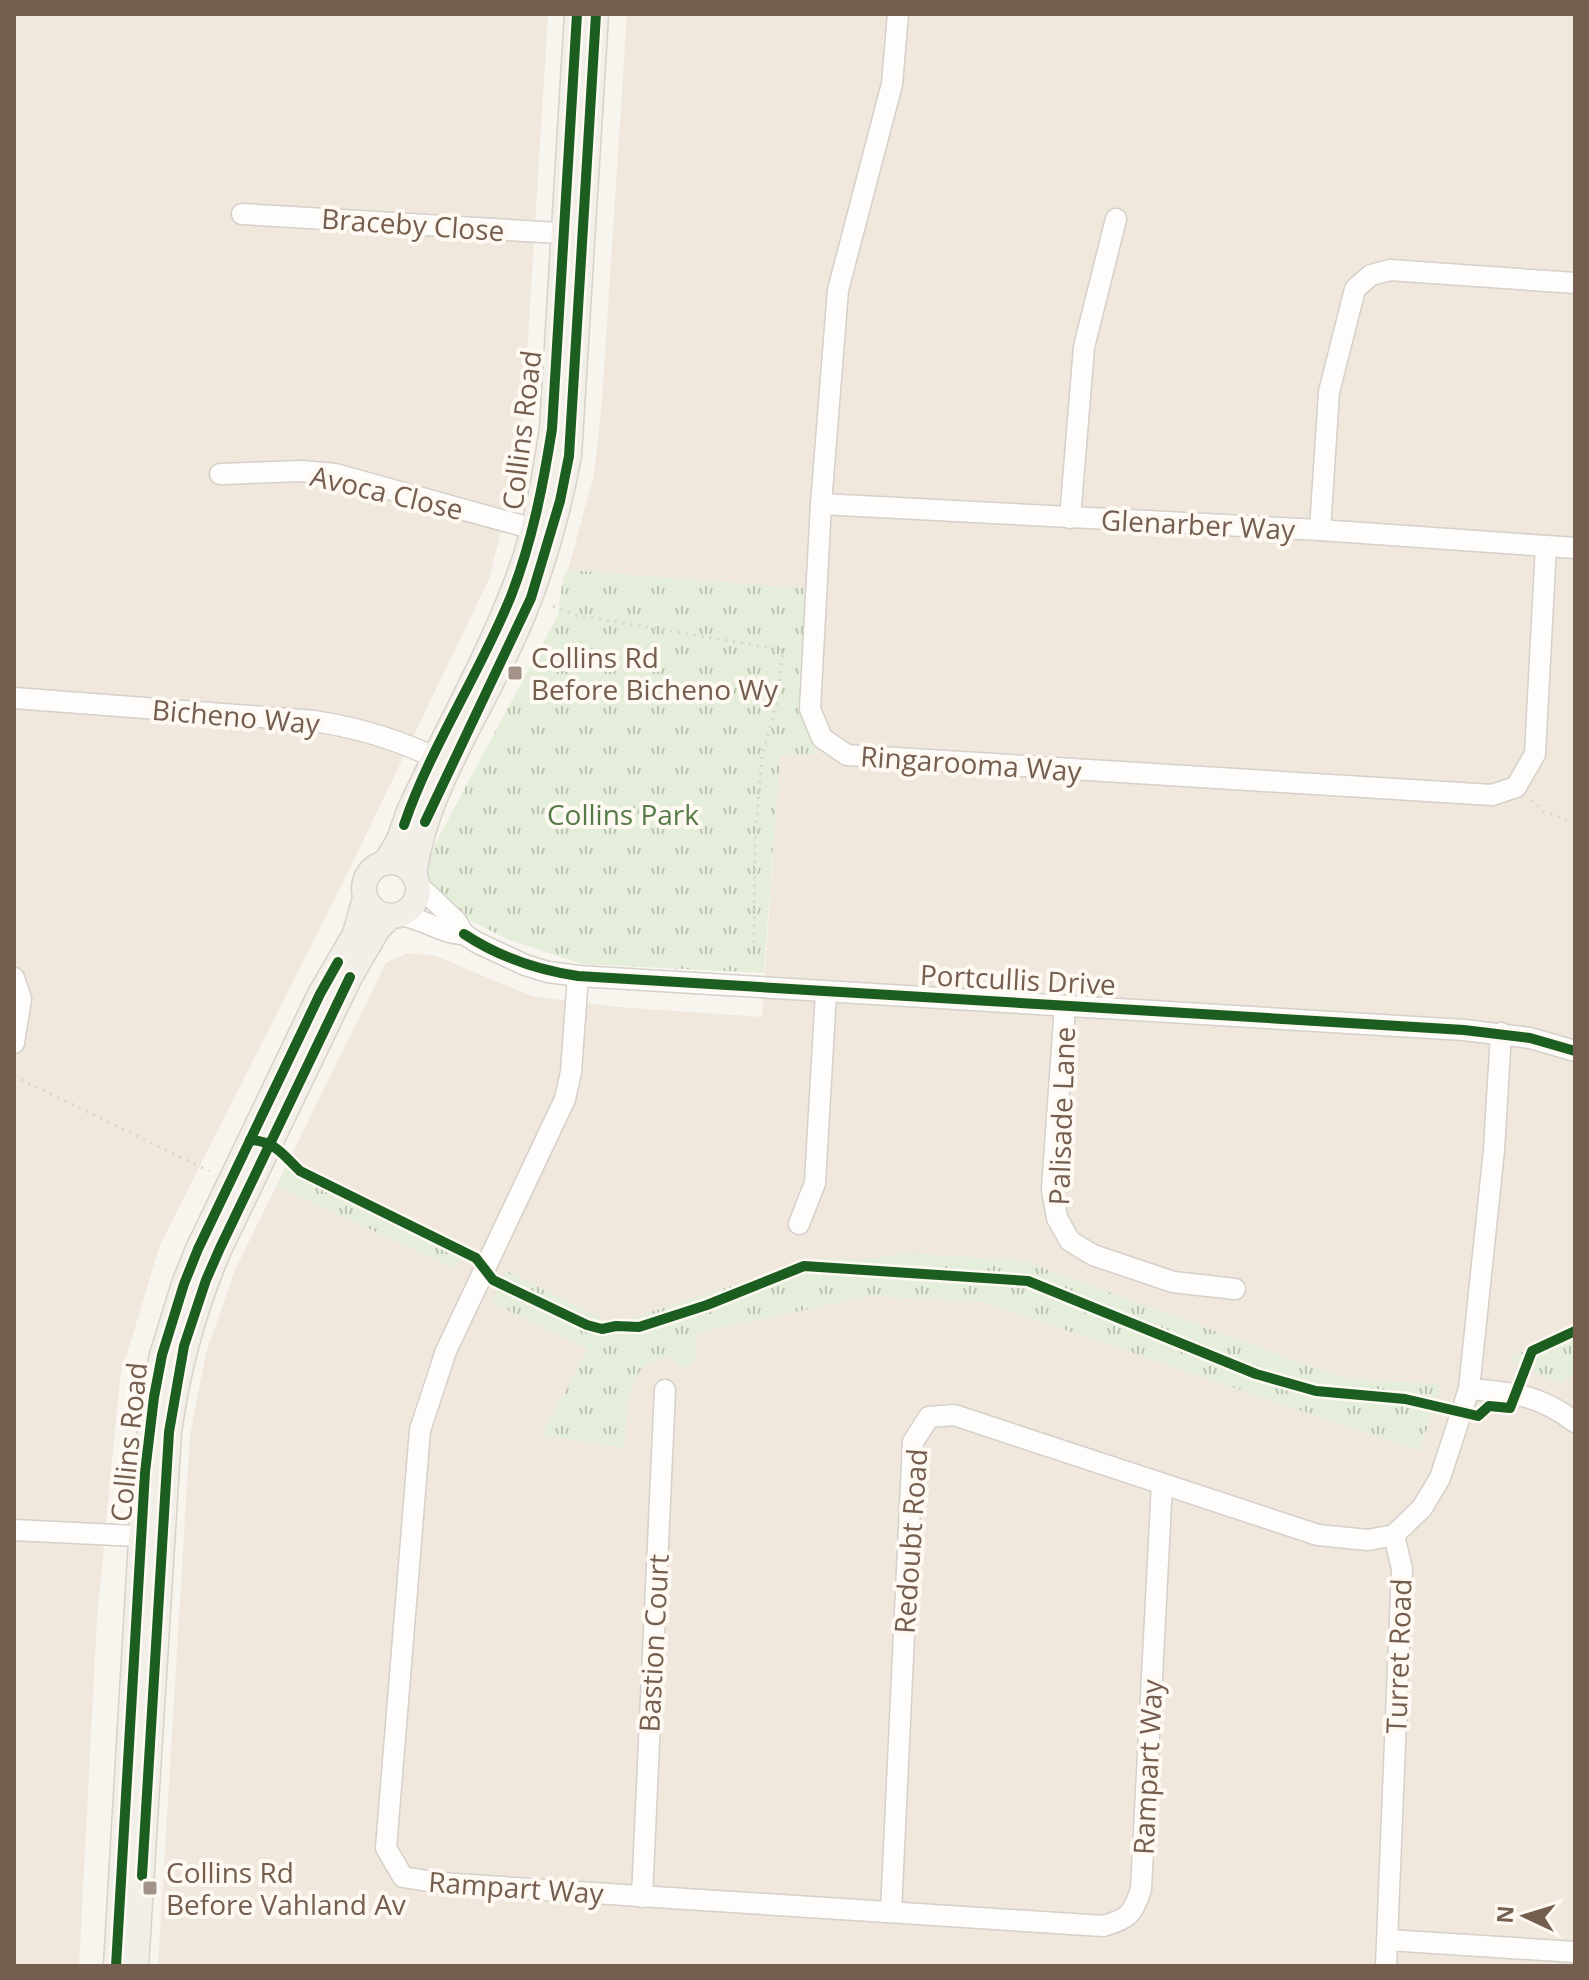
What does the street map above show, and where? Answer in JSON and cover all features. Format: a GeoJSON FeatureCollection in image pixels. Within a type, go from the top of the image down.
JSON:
{"type":"FeatureCollection","features":[{"type":"Feature","properties":{"kind":"main road","name":"Collins Road"},"geometry":{"type":"LineString","coordinates":[[574,234],[577,14]]}},
{"type":"Feature","properties":{"kind":"main road","name":"Collins Road"},"geometry":{"type":"LineString","coordinates":[[116,1966],[152,1537],[175,1386],[206,1280],[350,977],[378,929],[414,904],[425,822],[443,762],[510,599],[542,531],[542,493],[574,234],[596,14]]}},
{"type":"Feature","properties":{"kind":"main road","name":"Collins Road"},"geometry":{"type":"LineString","coordinates":[[136,1966],[152,1537],[145,1472],[162,1355],[198,1249],[320,994],[355,934],[365,898],[366,877],[374,867],[385,863],[399,840],[409,811],[443,762]]}},
{"type":"Feature","properties":{"kind":"main road"},"geometry":{"type":"LineString","coordinates":[[385,863],[396,862],[406,867],[416,880]]}},
{"type":"Feature","properties":{"kind":"main road"},"geometry":{"type":"LineString","coordinates":[[365,898],[378,914],[395,916]]}},
{"type":"Feature","properties":{"kind":"street","name":"Ringarooma Way"},"geometry":{"type":"LineString","coordinates":[[898,14],[892,84],[838,290],[821,504],[810,709],[822,738],[847,755],[1492,795],[1516,787]]}},
{"type":"Feature","properties":{"kind":"street","name":"Braceby Close"},"geometry":{"type":"LineString","coordinates":[[242,214],[574,234]]}},
{"type":"Feature","properties":{"kind":"street"},"geometry":{"type":"LineString","coordinates":[[1070,518],[1084,347],[1116,219]]}},
{"type":"Feature","properties":{"kind":"street"},"geometry":{"type":"LineString","coordinates":[[1320,530],[1329,392],[1355,289],[1371,275],[1390,270],[1575,283]]}},
{"type":"Feature","properties":{"kind":"street","name":"Avoca Close"},"geometry":{"type":"LineString","coordinates":[[220,474],[301,471],[335,474],[542,531]]}},
{"type":"Feature","properties":{"kind":"street","name":"Glenarber Way"},"geometry":{"type":"LineString","coordinates":[[821,504],[1320,530],[1575,548]]}},
{"type":"Feature","properties":{"kind":"street"},"geometry":{"type":"LineString","coordinates":[[1516,787],[1535,754],[1546,546]]}},
{"type":"Feature","properties":{"kind":"street","name":"Bicheno Way"},"geometry":{"type":"LineString","coordinates":[[14,698],[314,721],[383,736],[443,762]]}},
{"type":"Feature","properties":{"kind":"street","name":"Portcullis Drive"},"geometry":{"type":"LineString","coordinates":[[416,880],[456,921],[464,934],[487,948],[525,965],[578,976],[1501,1033],[1575,1051]]}},
{"type":"Feature","properties":{"kind":"street","name":"Portcullis Drive"},"geometry":{"type":"LineString","coordinates":[[395,916],[421,919],[449,934],[464,934]]}},
{"type":"Feature","properties":{"kind":"street","name":"Rampart Way"},"geometry":{"type":"LineString","coordinates":[[578,976],[571,1072],[565,1099],[446,1351],[420,1430],[386,1848],[403,1877],[440,1883],[1103,1926],[1124,1920],[1135,1908],[1142,1873],[1162,1484]]}},
{"type":"Feature","properties":{"kind":"street"},"geometry":{"type":"LineString","coordinates":[[14,978],[21,999],[14,1043]]}},
{"type":"Feature","properties":{"kind":"street"},"geometry":{"type":"LineString","coordinates":[[799,1224],[815,1183],[826,992]]}},
{"type":"Feature","properties":{"kind":"street","name":"Palisade Lane"},"geometry":{"type":"LineString","coordinates":[[1065,1006],[1052,1189],[1057,1218],[1070,1241],[1093,1255],[1173,1282],[1235,1289]]}},
{"type":"Feature","properties":{"kind":"street"},"geometry":{"type":"LineString","coordinates":[[1394,1535],[1422,1508],[1440,1478],[1469,1389],[1494,1150],[1501,1033]]}},
{"type":"Feature","properties":{"kind":"street"},"geometry":{"type":"LineString","coordinates":[[1469,1389],[1515,1393],[1551,1404],[1575,1422]]}},
{"type":"Feature","properties":{"kind":"street","name":"Bastion Court"},"geometry":{"type":"LineString","coordinates":[[642,1897],[665,1390]]}},
{"type":"Feature","properties":{"kind":"street","name":"Redoubt Road"},"geometry":{"type":"LineString","coordinates":[[891,1912],[913,1442],[929,1417],[954,1415],[1318,1535],[1368,1540],[1394,1535]]}},
{"type":"Feature","properties":{"kind":"street"},"geometry":{"type":"LineString","coordinates":[[14,1530],[152,1537]]}},
{"type":"Feature","properties":{"kind":"street","name":"Turret Road"},"geometry":{"type":"LineString","coordinates":[[1386,1966],[1402,1569],[1394,1535]]}},
{"type":"Feature","properties":{"kind":"street"},"geometry":{"type":"LineString","coordinates":[[1388,1940],[1575,1952]]}},
{"type":"Feature","properties":{"kind":"path"},"geometry":{"type":"LineString","coordinates":[[553,606],[576,615],[783,650],[777,703],[762,755],[755,840],[754,948]]}},
{"type":"Feature","properties":{"kind":"path"},"geometry":{"type":"LineString","coordinates":[[1516,787],[1543,811],[1575,823]]}},
{"type":"Feature","properties":{"kind":"path"},"geometry":{"type":"LineString","coordinates":[[14,1076],[209,1171]]}},
{"type":"Feature","properties":{"kind":"shaded area"},"geometry":{"type":"Polygon","coordinates":[[[14,14],[548,14],[522,435],[489,579],[347,874],[160,1245],[120,1377],[97,1618],[79,1966],[14,1966],[14,14]]]}},
{"type":"Feature","properties":{"kind":"shaded area"},"geometry":{"type":"Polygon","coordinates":[[[627,14],[1575,14],[1575,1966],[158,1966],[190,1435],[206,1353],[235,1270],[386,963],[408,953],[436,956],[531,996],[618,1007],[762,1017],[780,755],[817,754],[801,711],[812,590],[568,570],[594,475],[602,401],[627,14]]]}},
{"type":"Feature","properties":{"kind":"green space","name":"Collins Park"},"geometry":{"type":"Polygon","coordinates":[[[568,570],[812,589],[801,711],[817,754],[780,756],[764,973],[582,964],[507,939],[471,921],[434,889],[427,870],[429,855],[558,615],[563,578],[568,570]]]}},
{"type":"Feature","properties":{"kind":"green space"},"geometry":{"type":"Polygon","coordinates":[[[287,1164],[466,1248],[456,1269],[277,1186],[287,1164]]]}},
{"type":"Feature","properties":{"kind":"green space"},"geometry":{"type":"Polygon","coordinates":[[[909,1253],[1024,1261],[1346,1379],[1440,1384],[1420,1451],[983,1302],[870,1296],[696,1333],[697,1356],[685,1368],[669,1356],[650,1362],[638,1374],[630,1393],[624,1448],[542,1435],[588,1349],[491,1302],[506,1271],[613,1324],[819,1258],[862,1260],[909,1253]]]}},
{"type":"Feature","properties":{"kind":"green space"},"geometry":{"type":"Polygon","coordinates":[[[1575,1325],[1575,1374],[1559,1383],[1507,1360],[1575,1325]]]}},
{"type":"Feature","properties":{"kind":"cycle path"},"geometry":{"type":"LineString","coordinates":[[404,825],[427,768],[511,596],[541,493],[552,429],[577,14]]}},
{"type":"Feature","properties":{"kind":"cycle path"},"geometry":{"type":"LineString","coordinates":[[425,822],[531,598],[560,501],[569,456],[596,14]]}},
{"type":"Feature","properties":{"kind":"cycle path"},"geometry":{"type":"LineString","coordinates":[[464,934],[519,961],[578,976],[1464,1030],[1530,1038],[1575,1051]]}},
{"type":"Feature","properties":{"kind":"cycle path"},"geometry":{"type":"LineString","coordinates":[[116,1966],[145,1472],[162,1355],[198,1249],[338,962]]}},
{"type":"Feature","properties":{"kind":"cycle path"},"geometry":{"type":"LineString","coordinates":[[142,1876],[169,1432],[184,1346],[220,1248],[350,977]]}},
{"type":"Feature","properties":{"kind":"cycle path"},"geometry":{"type":"LineString","coordinates":[[250,1140],[272,1146],[300,1171],[476,1258],[493,1280],[587,1325],[602,1329],[639,1327],[707,1305],[804,1266],[1028,1281],[1256,1374],[1316,1391],[1405,1399],[1478,1416],[1489,1406],[1510,1408],[1532,1351],[1575,1331]]}},
{"type":"Feature","properties":{"kind":"place","name":"Collins Rd Before Bicheno Wy"},"geometry":{"type":"Point","coordinates":[515,673]}},
{"type":"Feature","properties":{"kind":"place","name":"Collins Rd Before Vahland Av"},"geometry":{"type":"Point","coordinates":[150,1888]}}]}
